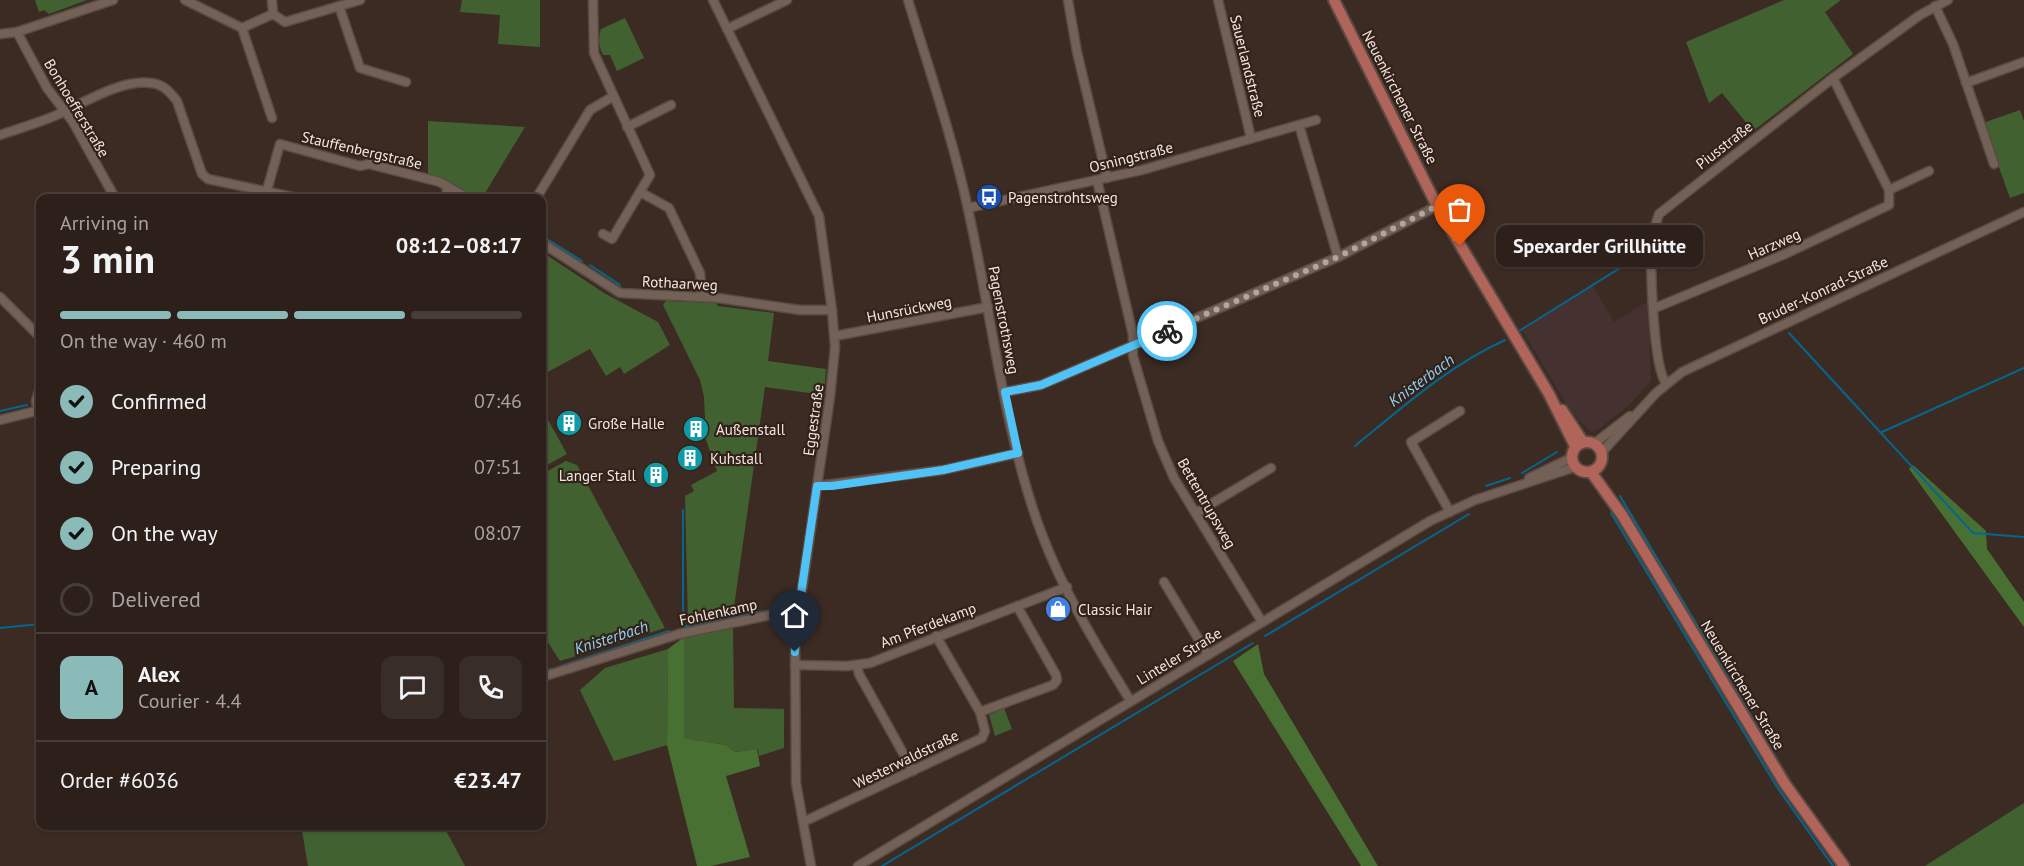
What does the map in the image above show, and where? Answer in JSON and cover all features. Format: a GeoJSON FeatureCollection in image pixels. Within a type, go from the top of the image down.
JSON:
{"type":"FeatureCollection","features":[{"type":"Feature","properties":{"kind":"main road","name":"Neuenkirchener Straße"},"geometry":{"type":"LineString","coordinates":[[1334,0],[1437,206],[1579,444]]}},
{"type":"Feature","properties":{"kind":"main road"},"geometry":{"type":"LineString","coordinates":[[1579,444],[1598,448],[1595,469],[1582,471],[1573,462],[1579,444]]}},
{"type":"Feature","properties":{"kind":"main road","name":"Neuenkirchener Straße"},"geometry":{"type":"LineString","coordinates":[[1595,469],[1785,784],[1844,866]]}},
{"type":"Feature","properties":{"kind":"street"},"geometry":{"type":"LineString","coordinates":[[0,34],[17,32],[113,0]]}},
{"type":"Feature","properties":{"kind":"street"},"geometry":{"type":"LineString","coordinates":[[184,0],[242,28],[272,118]]}},
{"type":"Feature","properties":{"kind":"street"},"geometry":{"type":"LineString","coordinates":[[272,0],[273,14]]}},
{"type":"Feature","properties":{"kind":"street"},"geometry":{"type":"LineString","coordinates":[[273,14],[285,22],[360,0]]}},
{"type":"Feature","properties":{"kind":"street"},"geometry":{"type":"LineString","coordinates":[[593,0],[594,53],[612,97],[650,175],[612,239],[603,234]]}},
{"type":"Feature","properties":{"kind":"street","name":"Eggestraße"},"geometry":{"type":"LineString","coordinates":[[712,0],[819,216],[832,310],[835,336],[830,397],[798,614],[795,665],[796,783],[812,866]]}},
{"type":"Feature","properties":{"kind":"street"},"geometry":{"type":"LineString","coordinates":[[727,29],[787,0]]}},
{"type":"Feature","properties":{"kind":"street","name":"Pagenstrothsweg"},"geometry":{"type":"LineString","coordinates":[[908,0],[968,207],[1018,453],[1042,535],[1094,641],[1130,700]]}},
{"type":"Feature","properties":{"kind":"street","name":"Bettentrupsweg"},"geometry":{"type":"LineString","coordinates":[[1068,0],[1133,335],[1133,356],[1158,441],[1174,478],[1262,622]]}},
{"type":"Feature","properties":{"kind":"street","name":"Sauerlandstraße"},"geometry":{"type":"LineString","coordinates":[[1218,0],[1251,138]]}},
{"type":"Feature","properties":{"kind":"street","name":"Piusstraße"},"geometry":{"type":"LineString","coordinates":[[1666,383],[1662,378],[1658,363],[1654,308],[1652,243],[1659,214],[1833,78],[1935,6],[1948,0]]}},
{"type":"Feature","properties":{"kind":"street"},"geometry":{"type":"LineString","coordinates":[[339,6],[360,68],[406,82]]}},
{"type":"Feature","properties":{"kind":"street"},"geometry":{"type":"LineString","coordinates":[[1935,6],[1953,44],[1994,164]]}},
{"type":"Feature","properties":{"kind":"street"},"geometry":{"type":"LineString","coordinates":[[242,28],[273,14]]}},
{"type":"Feature","properties":{"kind":"street","name":"Bonhoefferstraße"},"geometry":{"type":"LineString","coordinates":[[17,32],[47,88],[64,111],[113,194]]}},
{"type":"Feature","properties":{"kind":"street"},"geometry":{"type":"LineString","coordinates":[[1966,83],[2024,62]]}},
{"type":"Feature","properties":{"kind":"street"},"geometry":{"type":"LineString","coordinates":[[1833,78],[1889,190],[1929,171]]}},
{"type":"Feature","properties":{"kind":"street"},"geometry":{"type":"LineString","coordinates":[[0,135],[64,111],[76,104],[141,82],[161,86],[177,101],[202,174],[208,179],[261,192],[267,190],[282,194]]}},
{"type":"Feature","properties":{"kind":"street"},"geometry":{"type":"LineString","coordinates":[[539,194],[590,110],[612,97]]}},
{"type":"Feature","properties":{"kind":"street"},"geometry":{"type":"LineString","coordinates":[[627,127],[671,105]]}},
{"type":"Feature","properties":{"kind":"street","name":"Osningstraße"},"geometry":{"type":"LineString","coordinates":[[968,207],[1102,179],[1316,120]]}},
{"type":"Feature","properties":{"kind":"street"},"geometry":{"type":"LineString","coordinates":[[1299,125],[1338,257]]}},
{"type":"Feature","properties":{"kind":"street","name":"Stauffenbergstraße"},"geometry":{"type":"LineString","coordinates":[[267,190],[279,144],[360,166],[369,164],[434,180],[448,187]]}},
{"type":"Feature","properties":{"kind":"street"},"geometry":{"type":"LineString","coordinates":[[446,194],[448,187],[460,194]]}},
{"type":"Feature","properties":{"kind":"street","name":"Harzweg"},"geometry":{"type":"LineString","coordinates":[[1654,308],[1713,286],[1884,209],[1890,198],[1889,190]]}},
{"type":"Feature","properties":{"kind":"street"},"geometry":{"type":"LineString","coordinates":[[640,192],[669,208],[700,273],[702,297]]}},
{"type":"Feature","properties":{"kind":"street"},"geometry":{"type":"LineString","coordinates":[[1005,392],[1041,385],[1338,257],[1437,206]]}},
{"type":"Feature","properties":{"kind":"street","name":"Bruder-Konrad-Straße"},"geometry":{"type":"LineString","coordinates":[[1598,448],[1666,383],[1697,364],[2024,212]]}},
{"type":"Feature","properties":{"kind":"street","name":"Rothaarweg"},"geometry":{"type":"LineString","coordinates":[[546,246],[620,293],[702,297],[800,310],[832,310]]}},
{"type":"Feature","properties":{"kind":"street"},"geometry":{"type":"LineString","coordinates":[[2,304],[36,334]]}},
{"type":"Feature","properties":{"kind":"street","name":"Hunsrückweg"},"geometry":{"type":"LineString","coordinates":[[835,336],[988,308]]}},
{"type":"Feature","properties":{"kind":"street"},"geometry":{"type":"LineString","coordinates":[[0,420],[36,411]]}},
{"type":"Feature","properties":{"kind":"street"},"geometry":{"type":"LineString","coordinates":[[1450,512],[1410,442],[1460,411]]}},
{"type":"Feature","properties":{"kind":"street"},"geometry":{"type":"LineString","coordinates":[[817,486],[832,486],[943,470],[1018,453]]}},
{"type":"Feature","properties":{"kind":"street","name":"Linteler Straße"},"geometry":{"type":"LineString","coordinates":[[858,866],[1130,700],[1450,512],[1520,484],[1531,482],[1573,462]]}},
{"type":"Feature","properties":{"kind":"street"},"geometry":{"type":"LineString","coordinates":[[1196,513],[1271,468]]}},
{"type":"Feature","properties":{"kind":"street"},"geometry":{"type":"LineString","coordinates":[[1164,582],[1208,655]]}},
{"type":"Feature","properties":{"kind":"street","name":"Am Pferdekamp"},"geometry":{"type":"LineString","coordinates":[[795,665],[857,665],[1067,587]]}},
{"type":"Feature","properties":{"kind":"street"},"geometry":{"type":"LineString","coordinates":[[936,636],[980,712],[1053,685],[1057,680],[1056,675],[1017,606]]}},
{"type":"Feature","properties":{"kind":"street","name":"Fohlenkamp"},"geometry":{"type":"LineString","coordinates":[[546,676],[679,634],[785,612],[798,614]]}},
{"type":"Feature","properties":{"kind":"street"},"geometry":{"type":"LineString","coordinates":[[857,665],[859,674],[913,771]]}},
{"type":"Feature","properties":{"kind":"street","name":"Westerwaldstraße"},"geometry":{"type":"LineString","coordinates":[[803,822],[982,738],[985,731],[980,712]]}},
{"type":"Feature","properties":{"kind":"shaded area"},"geometry":{"type":"Polygon","coordinates":[[[1592,285],[1614,322],[1648,301],[1651,381],[1629,405],[1597,430],[1590,431],[1571,412],[1522,330],[1592,285]]]}},
{"type":"Feature","properties":{"kind":"green space"},"geometry":{"type":"Polygon","coordinates":[[[35,0],[87,0],[49,14],[44,10],[39,12],[35,0]]]}},
{"type":"Feature","properties":{"kind":"green space"},"geometry":{"type":"Polygon","coordinates":[[[462,0],[540,0],[540,47],[498,44],[500,15],[460,12],[462,0]]]}},
{"type":"Feature","properties":{"kind":"green space"},"geometry":{"type":"Polygon","coordinates":[[[1784,0],[1841,0],[1825,12],[1853,54],[1753,131],[1722,93],[1709,103],[1686,42],[1784,0]]]}},
{"type":"Feature","properties":{"kind":"green space"},"geometry":{"type":"Polygon","coordinates":[[[625,18],[644,58],[617,71],[610,55],[603,55],[599,35],[601,29],[625,18]]]}},
{"type":"Feature","properties":{"kind":"green space"},"geometry":{"type":"Polygon","coordinates":[[[2020,110],[2024,121],[2024,193],[2010,198],[1983,123],[2020,110]]]}},
{"type":"Feature","properties":{"kind":"green space"},"geometry":{"type":"Polygon","coordinates":[[[428,121],[525,127],[484,194],[469,194],[428,175],[428,121]]]}},
{"type":"Feature","properties":{"kind":"green space"},"geometry":{"type":"Polygon","coordinates":[[[546,255],[604,293],[658,322],[670,345],[624,374],[620,367],[606,376],[590,349],[546,373],[546,255]]]}},
{"type":"Feature","properties":{"kind":"green space"},"geometry":{"type":"Polygon","coordinates":[[[666,301],[716,303],[718,306],[774,313],[768,361],[826,369],[824,395],[765,387],[733,614],[688,623],[685,496],[694,491],[691,485],[717,471],[706,440],[704,397],[700,380],[663,305],[666,301]]]}},
{"type":"Feature","properties":{"kind":"green space"},"geometry":{"type":"Polygon","coordinates":[[[546,416],[567,454],[546,466],[546,416]]]}},
{"type":"Feature","properties":{"kind":"green space"},"geometry":{"type":"Polygon","coordinates":[[[566,461],[577,465],[665,628],[560,661],[546,639],[546,472],[566,461]]]}},
{"type":"Feature","properties":{"kind":"green space"},"geometry":{"type":"Polygon","coordinates":[[[1913,465],[1986,531],[1987,549],[2024,602],[2024,627],[1909,469],[1913,465]]]}},
{"type":"Feature","properties":{"kind":"green space"},"geometry":{"type":"Polygon","coordinates":[[[733,628],[734,708],[784,709],[784,748],[759,756],[758,749],[735,752],[726,745],[684,738],[684,637],[733,628]]]}},
{"type":"Feature","properties":{"kind":"green space"},"geometry":{"type":"Polygon","coordinates":[[[684,637],[684,738],[726,745],[735,752],[757,749],[760,766],[726,776],[750,857],[711,866],[697,866],[667,745],[668,649],[684,637]]]}},
{"type":"Feature","properties":{"kind":"green space"},"geometry":{"type":"Polygon","coordinates":[[[1258,644],[1264,674],[1378,866],[1361,866],[1233,661],[1258,644]]]}},
{"type":"Feature","properties":{"kind":"green space"},"geometry":{"type":"Polygon","coordinates":[[[668,649],[667,745],[614,761],[580,690],[605,668],[668,649]]]}},
{"type":"Feature","properties":{"kind":"green space"},"geometry":{"type":"Polygon","coordinates":[[[1004,708],[1012,729],[995,736],[989,715],[1004,708]]]}},
{"type":"Feature","properties":{"kind":"green space"},"geometry":{"type":"Polygon","coordinates":[[[2024,803],[2024,866],[1925,866],[2024,803]]]}},
{"type":"Feature","properties":{"kind":"green space"},"geometry":{"type":"Polygon","coordinates":[[[302,830],[446,830],[465,866],[308,866],[302,830]]]}},
{"type":"Feature","properties":{"kind":"waterway"},"geometry":{"type":"LineString","coordinates":[[546,238],[582,261]]}},
{"type":"Feature","properties":{"kind":"waterway","name":"Knisterbach"},"geometry":{"type":"LineString","coordinates":[[1519,331],[1644,253]]}},
{"type":"Feature","properties":{"kind":"waterway"},"geometry":{"type":"LineString","coordinates":[[590,265],[620,285]]}},
{"type":"Feature","properties":{"kind":"waterway"},"geometry":{"type":"LineString","coordinates":[[1789,333],[1973,533],[2024,537]]}},
{"type":"Feature","properties":{"kind":"waterway","name":"Knisterbach"},"geometry":{"type":"LineString","coordinates":[[1355,446],[1445,375],[1484,350],[1505,340]]}},
{"type":"Feature","properties":{"kind":"waterway"},"geometry":{"type":"LineString","coordinates":[[1882,432],[2024,368]]}},
{"type":"Feature","properties":{"kind":"waterway"},"geometry":{"type":"LineString","coordinates":[[0,411],[27,405]]}},
{"type":"Feature","properties":{"kind":"waterway"},"geometry":{"type":"LineString","coordinates":[[1522,473],[1557,452]]}},
{"type":"Feature","properties":{"kind":"waterway"},"geometry":{"type":"LineString","coordinates":[[1486,486],[1510,478]]}},
{"type":"Feature","properties":{"kind":"waterway"},"geometry":{"type":"LineString","coordinates":[[1620,496],[1790,781],[1829,836]]}},
{"type":"Feature","properties":{"kind":"waterway"},"geometry":{"type":"LineString","coordinates":[[683,510],[683,611]]}},
{"type":"Feature","properties":{"kind":"waterway"},"geometry":{"type":"LineString","coordinates":[[1611,513],[1777,787],[1833,866]]}},
{"type":"Feature","properties":{"kind":"waterway"},"geometry":{"type":"LineString","coordinates":[[1265,636],[1469,514]]}},
{"type":"Feature","properties":{"kind":"waterway","name":"Knisterbach"},"geometry":{"type":"LineString","coordinates":[[682,627],[781,608]]}},
{"type":"Feature","properties":{"kind":"waterway","name":"Knisterbach"},"geometry":{"type":"LineString","coordinates":[[0,628],[36,624]]}},
{"type":"Feature","properties":{"kind":"waterway","name":"Knisterbach"},"geometry":{"type":"LineString","coordinates":[[561,666],[669,631]]}},
{"type":"Feature","properties":{"kind":"waterway"},"geometry":{"type":"LineString","coordinates":[[882,866],[1253,643]]}},
{"type":"Feature","properties":{"kind":"waterway","name":"Knisterbach"},"geometry":{"type":"LineString","coordinates":[[546,671],[551,669]]}},
{"type":"Feature","properties":{"kind":"way so far"},"geometry":{"type":"LineString","coordinates":[[1167,331],[1338,257],[1437,206],[1460,246]]}},
{"type":"Feature","properties":{"kind":"place","name":"Pagenstrohtsweg"},"geometry":{"type":"Point","coordinates":[989,197]}},
{"type":"Feature","properties":{"kind":"place","name":"Spexarder Grillhütte"},"geometry":{"type":"Point","coordinates":[1460,246]}},
{"type":"Feature","properties":{"kind":"place","name":"Große Halle"},"geometry":{"type":"Point","coordinates":[569,423]}},
{"type":"Feature","properties":{"kind":"place","name":"Außenstall"},"geometry":{"type":"Point","coordinates":[696,429]}},
{"type":"Feature","properties":{"kind":"place","name":"Kuhstall"},"geometry":{"type":"Point","coordinates":[690,458]}},
{"type":"Feature","properties":{"kind":"place","name":"Langer Stall"},"geometry":{"type":"Point","coordinates":[656,475]}},
{"type":"Feature","properties":{"kind":"place","name":"Classic Hair"},"geometry":{"type":"Point","coordinates":[1058,609]}},
{"type":"Feature","properties":{"kind":"route"},"geometry":{"type":"LineString","coordinates":[[795,652],[798,614],[817,486],[832,486],[943,470],[1018,453],[1005,392],[1041,385],[1167,331]]}}]}
